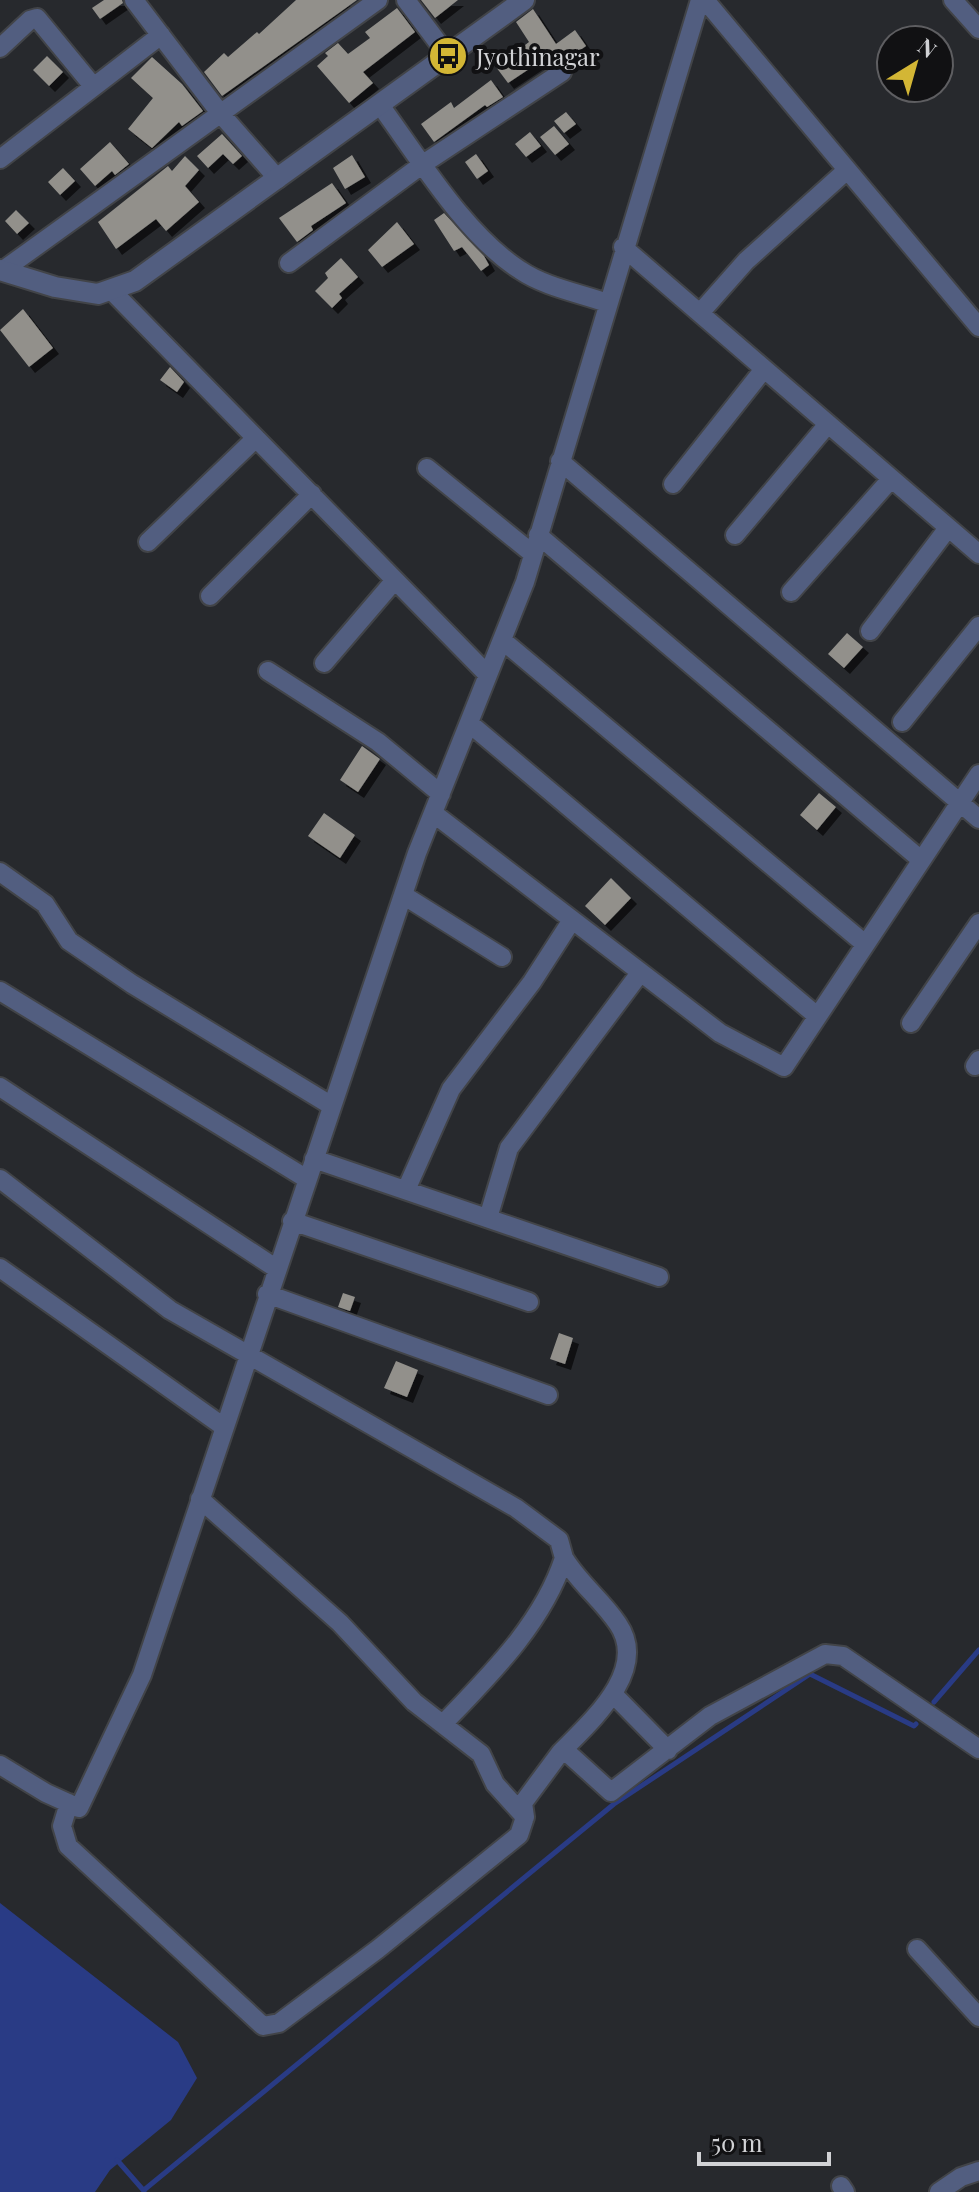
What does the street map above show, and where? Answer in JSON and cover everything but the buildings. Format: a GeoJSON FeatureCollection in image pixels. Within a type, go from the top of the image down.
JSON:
{"type":"FeatureCollection","features":[{"type":"Feature","properties":{"kind":"street"},"geometry":{"type":"LineString","coordinates":[[134,0],[220,113],[278,179]]}},
{"type":"Feature","properties":{"kind":"street"},"geometry":{"type":"LineString","coordinates":[[1,270],[378,0]]}},
{"type":"Feature","properties":{"kind":"street"},"geometry":{"type":"LineString","coordinates":[[406,0],[448,56]]}},
{"type":"Feature","properties":{"kind":"street"},"geometry":{"type":"LineString","coordinates":[[1,270],[55,287],[98,294],[135,281],[524,0]]}},
{"type":"Feature","properties":{"kind":"street"},"geometry":{"type":"LineString","coordinates":[[702,0],[979,327]]}},
{"type":"Feature","properties":{"kind":"street"},"geometry":{"type":"LineString","coordinates":[[0,1765],[79,1808],[142,1675],[247,1353],[403,895],[533,554],[623,247],[702,0]]}},
{"type":"Feature","properties":{"kind":"street"},"geometry":{"type":"LineString","coordinates":[[953,0],[979,29]]}},
{"type":"Feature","properties":{"kind":"street"},"geometry":{"type":"LineString","coordinates":[[0,48],[37,18],[93,86]]}},
{"type":"Feature","properties":{"kind":"street"},"geometry":{"type":"LineString","coordinates":[[0,159],[161,35]]}},
{"type":"Feature","properties":{"kind":"street"},"geometry":{"type":"LineString","coordinates":[[289,263],[423,164],[562,72]]}},
{"type":"Feature","properties":{"kind":"street"},"geometry":{"type":"LineString","coordinates":[[380,105],[473,226],[518,270],[607,303]]}},
{"type":"Feature","properties":{"kind":"street"},"geometry":{"type":"LineString","coordinates":[[700,313],[746,261],[847,170]]}},
{"type":"Feature","properties":{"kind":"street"},"geometry":{"type":"LineString","coordinates":[[623,247],[979,554]]}},
{"type":"Feature","properties":{"kind":"street"},"geometry":{"type":"LineString","coordinates":[[111,290],[488,675]]}},
{"type":"Feature","properties":{"kind":"street"},"geometry":{"type":"LineString","coordinates":[[673,484],[764,369]]}},
{"type":"Feature","properties":{"kind":"street"},"geometry":{"type":"LineString","coordinates":[[735,535],[828,424]]}},
{"type":"Feature","properties":{"kind":"street"},"geometry":{"type":"LineString","coordinates":[[148,542],[256,438]]}},
{"type":"Feature","properties":{"kind":"street"},"geometry":{"type":"LineString","coordinates":[[560,461],[979,819]]}},
{"type":"Feature","properties":{"kind":"street"},"geometry":{"type":"LineString","coordinates":[[427,468],[533,554]]}},
{"type":"Feature","properties":{"kind":"street"},"geometry":{"type":"LineString","coordinates":[[791,592],[891,479]]}},
{"type":"Feature","properties":{"kind":"street"},"geometry":{"type":"LineString","coordinates":[[210,596],[312,494]]}},
{"type":"Feature","properties":{"kind":"street"},"geometry":{"type":"LineString","coordinates":[[870,631],[948,528]]}},
{"type":"Feature","properties":{"kind":"street"},"geometry":{"type":"LineString","coordinates":[[538,535],[920,859]]}},
{"type":"Feature","properties":{"kind":"street"},"geometry":{"type":"LineString","coordinates":[[324,663],[395,580]]}},
{"type":"Feature","properties":{"kind":"street"},"geometry":{"type":"LineString","coordinates":[[902,722],[979,626]]}},
{"type":"Feature","properties":{"kind":"street"},"geometry":{"type":"LineString","coordinates":[[502,640],[865,944]]}},
{"type":"Feature","properties":{"kind":"street"},"geometry":{"type":"LineString","coordinates":[[268,671],[378,742],[441,794]]}},
{"type":"Feature","properties":{"kind":"street"},"geometry":{"type":"LineString","coordinates":[[469,723],[817,1016]]}},
{"type":"Feature","properties":{"kind":"street"},"geometry":{"type":"LineString","coordinates":[[433,813],[720,1033],[784,1067],[958,801],[979,774]]}},
{"type":"Feature","properties":{"kind":"street"},"geometry":{"type":"LineString","coordinates":[[0,872],[45,904],[69,941],[132,984],[332,1106]]}},
{"type":"Feature","properties":{"kind":"street"},"geometry":{"type":"LineString","coordinates":[[403,895],[502,957]]}},
{"type":"Feature","properties":{"kind":"street"},"geometry":{"type":"LineString","coordinates":[[406,1190],[451,1089],[532,982],[572,920]]}},
{"type":"Feature","properties":{"kind":"street"},"geometry":{"type":"LineString","coordinates":[[911,1023],[979,923]]}},
{"type":"Feature","properties":{"kind":"street"},"geometry":{"type":"LineString","coordinates":[[488,1218],[509,1148],[640,973]]}},
{"type":"Feature","properties":{"kind":"street"},"geometry":{"type":"LineString","coordinates":[[0,991],[307,1179]]}},
{"type":"Feature","properties":{"kind":"street"},"geometry":{"type":"LineString","coordinates":[[0,1087],[277,1269]]}},
{"type":"Feature","properties":{"kind":"street"},"geometry":{"type":"LineString","coordinates":[[314,1159],[659,1277]]}},
{"type":"Feature","properties":{"kind":"street"},"geometry":{"type":"LineString","coordinates":[[0,1179],[170,1310],[516,1508],[559,1540],[564,1558],[581,1585],[612,1616],[625,1640],[627,1657],[613,1694],[560,1753],[523,1803],[525,1817],[519,1835],[378,1949],[279,2023],[263,2026],[68,1846],[62,1826],[69,1803]]}},
{"type":"Feature","properties":{"kind":"street"},"geometry":{"type":"LineString","coordinates":[[292,1221],[529,1302]]}},
{"type":"Feature","properties":{"kind":"street"},"geometry":{"type":"LineString","coordinates":[[0,1268],[224,1427]]}},
{"type":"Feature","properties":{"kind":"street"},"geometry":{"type":"LineString","coordinates":[[267,1294],[548,1395]]}},
{"type":"Feature","properties":{"kind":"street"},"geometry":{"type":"LineString","coordinates":[[200,1499],[340,1623],[414,1702],[481,1754],[495,1784],[525,1817]]}},
{"type":"Feature","properties":{"kind":"street"},"geometry":{"type":"LineString","coordinates":[[443,1724],[528,1627],[549,1594],[564,1558]]}},
{"type":"Feature","properties":{"kind":"street"},"geometry":{"type":"LineString","coordinates":[[560,1753],[570,1755],[611,1792],[710,1716],[825,1654],[843,1656],[979,1749]]}},
{"type":"Feature","properties":{"kind":"street"},"geometry":{"type":"LineString","coordinates":[[613,1694],[668,1750]]}},
{"type":"Feature","properties":{"kind":"street"},"geometry":{"type":"LineString","coordinates":[[917,1949],[979,2017]]}},
{"type":"Feature","properties":{"kind":"street"},"geometry":{"type":"LineString","coordinates":[[939,2192],[961,2177],[979,2171]]}},
{"type":"Feature","properties":{"kind":"water"},"geometry":{"type":"Polygon","coordinates":[[[0,1903],[178,2042],[197,2078],[171,2120],[110,2170],[95,2192],[0,2192],[0,1903]]]}},
{"type":"Feature","properties":{"kind":"waterway"},"geometry":{"type":"LineString","coordinates":[[934,1702],[979,1650]]}},
{"type":"Feature","properties":{"kind":"waterway"},"geometry":{"type":"LineString","coordinates":[[144,2190],[614,1804],[810,1674],[914,1726],[916,1724]]}},
{"type":"Feature","properties":{"kind":"waterway"},"geometry":{"type":"LineString","coordinates":[[117,2160],[144,2191]]}},
{"type":"Feature","properties":{"kind":"place","name":"Jyothinagar"},"geometry":{"type":"Point","coordinates":[448,56]}}]}
